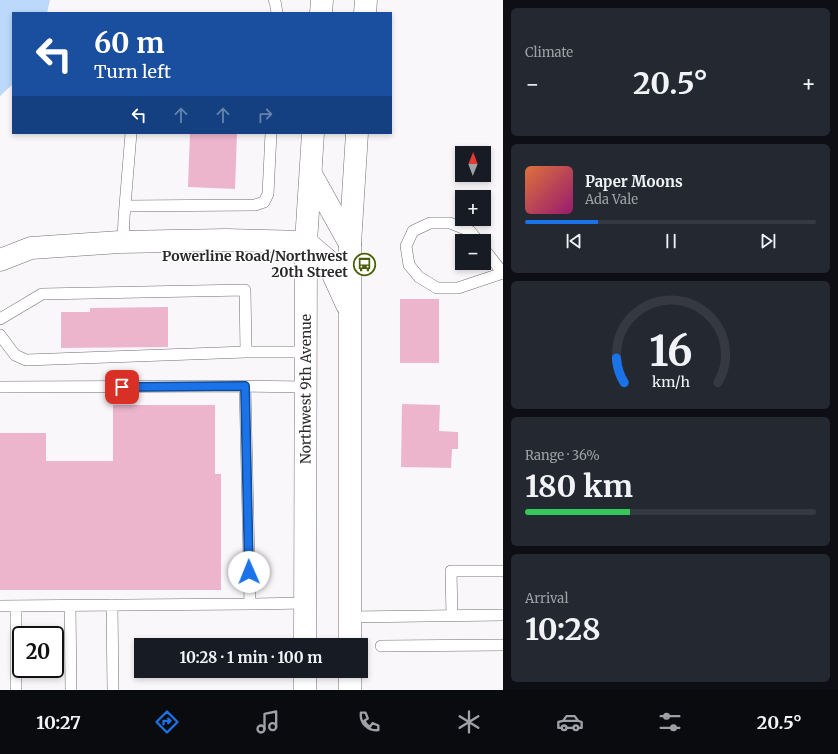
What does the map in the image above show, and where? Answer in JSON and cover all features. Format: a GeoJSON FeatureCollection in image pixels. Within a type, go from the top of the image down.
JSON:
{"type":"FeatureCollection","features":[{"type":"Feature","properties":{"kind":"main road"},"geometry":{"type":"LineString","coordinates":[[321,12],[322,0]]}},
{"type":"Feature","properties":{"kind":"main road"},"geometry":{"type":"LineString","coordinates":[[365,12],[366,0]]}},
{"type":"Feature","properties":{"kind":"main road","name":"Northwest 9th Avenue"},"geometry":{"type":"LineString","coordinates":[[305,638],[306,242],[313,134]]}},
{"type":"Feature","properties":{"kind":"main road"},"geometry":{"type":"LineString","coordinates":[[350,638],[350,244],[357,134]]}},
{"type":"Feature","properties":{"kind":"main road"},"geometry":{"type":"LineString","coordinates":[[311,174],[350,244]]}},
{"type":"Feature","properties":{"kind":"main road"},"geometry":{"type":"LineString","coordinates":[[0,260],[31,248],[123,242],[226,240],[306,242],[326,259],[350,311]]}},
{"type":"Feature","properties":{"kind":"main road"},"geometry":{"type":"LineString","coordinates":[[305,678],[305,690]]}},
{"type":"Feature","properties":{"kind":"main road"},"geometry":{"type":"LineString","coordinates":[[350,678],[350,690]]}},
{"type":"Feature","properties":{"kind":"lane"},"geometry":{"type":"LineString","coordinates":[[274,0],[277,12]]}},
{"type":"Feature","properties":{"kind":"lane"},"geometry":{"type":"LineString","coordinates":[[123,242],[131,134]]}},
{"type":"Feature","properties":{"kind":"lane"},"geometry":{"type":"LineString","coordinates":[[125,206],[255,205],[264,202],[268,194],[271,134]]}},
{"type":"Feature","properties":{"kind":"lane"},"geometry":{"type":"LineString","coordinates":[[472,234],[470,231],[450,223],[430,223],[413,231],[406,246],[409,264],[419,277],[437,288],[458,288],[503,273],[491,257]]}},
{"type":"Feature","properties":{"kind":"lane"},"geometry":{"type":"LineString","coordinates":[[0,319],[42,294],[245,290],[246,352]]}},
{"type":"Feature","properties":{"kind":"lane"},"geometry":{"type":"LineString","coordinates":[[0,335],[15,355],[26,360],[246,352],[306,352]]}},
{"type":"Feature","properties":{"kind":"lane"},"geometry":{"type":"LineString","coordinates":[[245,386],[250,604]]}},
{"type":"Feature","properties":{"kind":"lane"},"geometry":{"type":"LineString","coordinates":[[0,388],[306,387]]}},
{"type":"Feature","properties":{"kind":"lane"},"geometry":{"type":"LineString","coordinates":[[452,616],[451,571],[503,571]]}},
{"type":"Feature","properties":{"kind":"lane"},"geometry":{"type":"LineString","coordinates":[[0,606],[305,603]]}},
{"type":"Feature","properties":{"kind":"lane"},"geometry":{"type":"LineString","coordinates":[[112,605],[113,690]]}},
{"type":"Feature","properties":{"kind":"lane"},"geometry":{"type":"LineString","coordinates":[[16,606],[16,690]]}},
{"type":"Feature","properties":{"kind":"lane"},"geometry":{"type":"LineString","coordinates":[[70,606],[71,690]]}},
{"type":"Feature","properties":{"kind":"lane"},"geometry":{"type":"LineString","coordinates":[[350,617],[503,615]]}},
{"type":"Feature","properties":{"kind":"lane"},"geometry":{"type":"LineString","coordinates":[[380,646],[503,645]]}},
{"type":"Feature","properties":{"kind":"water"},"geometry":{"type":"Polygon","coordinates":[[[0,0],[50,0],[47,12],[12,12],[12,85],[0,96],[0,0]]]}},
{"type":"Feature","properties":{"kind":"building"},"geometry":{"type":"Polygon","coordinates":[[[190,134],[237,134],[235,189],[188,187],[190,134]]]}},
{"type":"Feature","properties":{"kind":"building"},"geometry":{"type":"Polygon","coordinates":[[[400,299],[439,299],[439,363],[400,363],[400,299]]]}},
{"type":"Feature","properties":{"kind":"building"},"geometry":{"type":"Polygon","coordinates":[[[168,307],[168,347],[61,348],[61,312],[90,312],[90,308],[168,307]]]}},
{"type":"Feature","properties":{"kind":"building"},"geometry":{"type":"Polygon","coordinates":[[[402,404],[440,405],[439,431],[458,432],[458,449],[452,449],[451,468],[401,467],[402,404]]]}},
{"type":"Feature","properties":{"kind":"building"},"geometry":{"type":"Polygon","coordinates":[[[113,405],[215,405],[215,474],[221,474],[221,590],[0,590],[0,433],[46,433],[46,461],[113,461],[113,405]]]}},
{"type":"Feature","properties":{"kind":"place","name":"Powerline Road/Northwest 20th Street"},"geometry":{"type":"Point","coordinates":[364,264]}},
{"type":"Feature","properties":{"kind":"route"},"geometry":{"type":"LineString","coordinates":[[122,387],[245,386],[249,572]]}}]}
